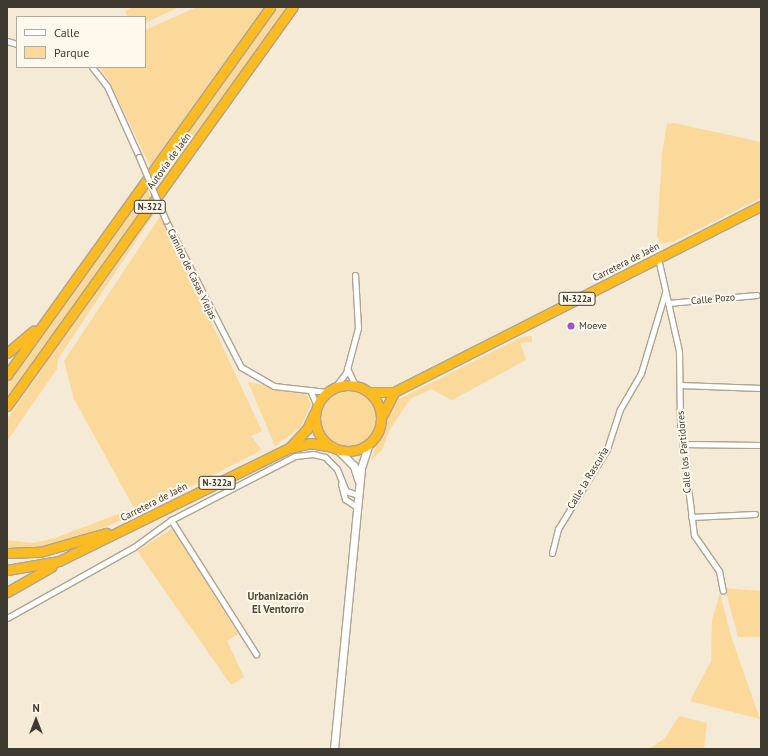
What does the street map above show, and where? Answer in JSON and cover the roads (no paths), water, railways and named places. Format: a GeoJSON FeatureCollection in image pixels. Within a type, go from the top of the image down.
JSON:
{"type":"FeatureCollection","features":[{"type":"Feature","properties":{"kind":"highway","name":"Autovía de Jaén"},"geometry":{"type":"LineString","coordinates":[[7,376],[62,294],[270,7]]}},
{"type":"Feature","properties":{"kind":"highway","name":"Autovía de Jaén"},"geometry":{"type":"LineString","coordinates":[[7,406],[293,7]]}},
{"type":"Feature","properties":{"kind":"highway","name":"Carretera de Jaén"},"geometry":{"type":"LineString","coordinates":[[369,392],[394,392],[761,206]]}},
{"type":"Feature","properties":{"kind":"highway"},"geometry":{"type":"LineString","coordinates":[[7,353],[34,330],[62,294]]}},
{"type":"Feature","properties":{"kind":"highway"},"geometry":{"type":"LineString","coordinates":[[331,389],[355,385]]}},
{"type":"Feature","properties":{"kind":"highway","name":"N-322a"},"geometry":{"type":"LineString","coordinates":[[355,385],[369,392]]}},
{"type":"Feature","properties":{"kind":"highway","name":"N-322a"},"geometry":{"type":"LineString","coordinates":[[316,408],[331,389]]}},
{"type":"Feature","properties":{"kind":"highway"},"geometry":{"type":"LineString","coordinates":[[369,392],[378,404],[381,422]]}},
{"type":"Feature","properties":{"kind":"highway"},"geometry":{"type":"LineString","coordinates":[[369,443],[381,422],[384,408],[394,392]]}},
{"type":"Feature","properties":{"kind":"highway"},"geometry":{"type":"LineString","coordinates":[[316,408],[319,434],[335,448]]}},
{"type":"Feature","properties":{"kind":"highway","name":"Carretera de Jaén"},"geometry":{"type":"LineString","coordinates":[[289,448],[308,429],[316,408]]}},
{"type":"Feature","properties":{"kind":"highway","name":"Carretera de Jaén"},"geometry":{"type":"LineString","coordinates":[[73,555],[289,448],[310,443],[335,448]]}},
{"type":"Feature","properties":{"kind":"highway","name":"N-322a"},"geometry":{"type":"LineString","coordinates":[[335,448],[350,451],[369,443]]}},
{"type":"Feature","properties":{"kind":"highway"},"geometry":{"type":"LineString","coordinates":[[7,553],[62,547],[145,519]]}},
{"type":"Feature","properties":{"kind":"highway"},"geometry":{"type":"LineString","coordinates":[[7,570],[44,566],[73,555]]}},
{"type":"Feature","properties":{"kind":"highway"},"geometry":{"type":"LineString","coordinates":[[7,592],[73,555]]}},
{"type":"Feature","properties":{"kind":"street","name":"Camino de Casas Viejas"},"geometry":{"type":"LineString","coordinates":[[93,68],[107,86],[166,220],[230,352],[241,367],[261,382],[310,389],[331,389]]}},
{"type":"Feature","properties":{"kind":"street","name":"Calle los Partidores"},"geometry":{"type":"LineString","coordinates":[[658,258],[678,351],[682,444],[694,535],[719,571],[723,591]]}},
{"type":"Feature","properties":{"kind":"street"},"geometry":{"type":"LineString","coordinates":[[331,389],[347,367],[358,328],[355,274]]}},
{"type":"Feature","properties":{"kind":"street","name":"Calle la Rascuña"},"geometry":{"type":"LineString","coordinates":[[552,553],[558,529],[607,449],[619,411],[641,373],[665,292]]}},
{"type":"Feature","properties":{"kind":"street","name":"Calle Pozo"},"geometry":{"type":"LineString","coordinates":[[668,303],[757,295]]}},
{"type":"Feature","properties":{"kind":"street"},"geometry":{"type":"LineString","coordinates":[[347,367],[355,385]]}},
{"type":"Feature","properties":{"kind":"street"},"geometry":{"type":"LineString","coordinates":[[680,385],[761,388]]}},
{"type":"Feature","properties":{"kind":"street"},"geometry":{"type":"LineString","coordinates":[[310,389],[316,408]]}},
{"type":"Feature","properties":{"kind":"street"},"geometry":{"type":"LineString","coordinates":[[334,749],[359,486],[369,443]]}},
{"type":"Feature","properties":{"kind":"street"},"geometry":{"type":"LineString","coordinates":[[682,444],[760,445]]}},
{"type":"Feature","properties":{"kind":"street"},"geometry":{"type":"LineString","coordinates":[[335,448],[354,466],[359,486]]}},
{"type":"Feature","properties":{"kind":"street"},"geometry":{"type":"LineString","coordinates":[[7,618],[134,547],[171,520],[303,454],[325,457],[340,477],[346,491],[358,496]]}},
{"type":"Feature","properties":{"kind":"street"},"geometry":{"type":"LineString","coordinates":[[340,477],[345,499],[357,507]]}},
{"type":"Feature","properties":{"kind":"street"},"geometry":{"type":"LineString","coordinates":[[691,516],[755,514]]}},
{"type":"Feature","properties":{"kind":"street"},"geometry":{"type":"LineString","coordinates":[[171,520],[256,654]]}},
{"type":"Feature","properties":{"kind":"place","name":"Moeve"},"geometry":{"type":"Point","coordinates":[571,326]}},
{"type":"Feature","properties":{"kind":"district","name":"Urbanización El Ventorro"},"geometry":{"type":"Point","coordinates":[278,603]}}]}
